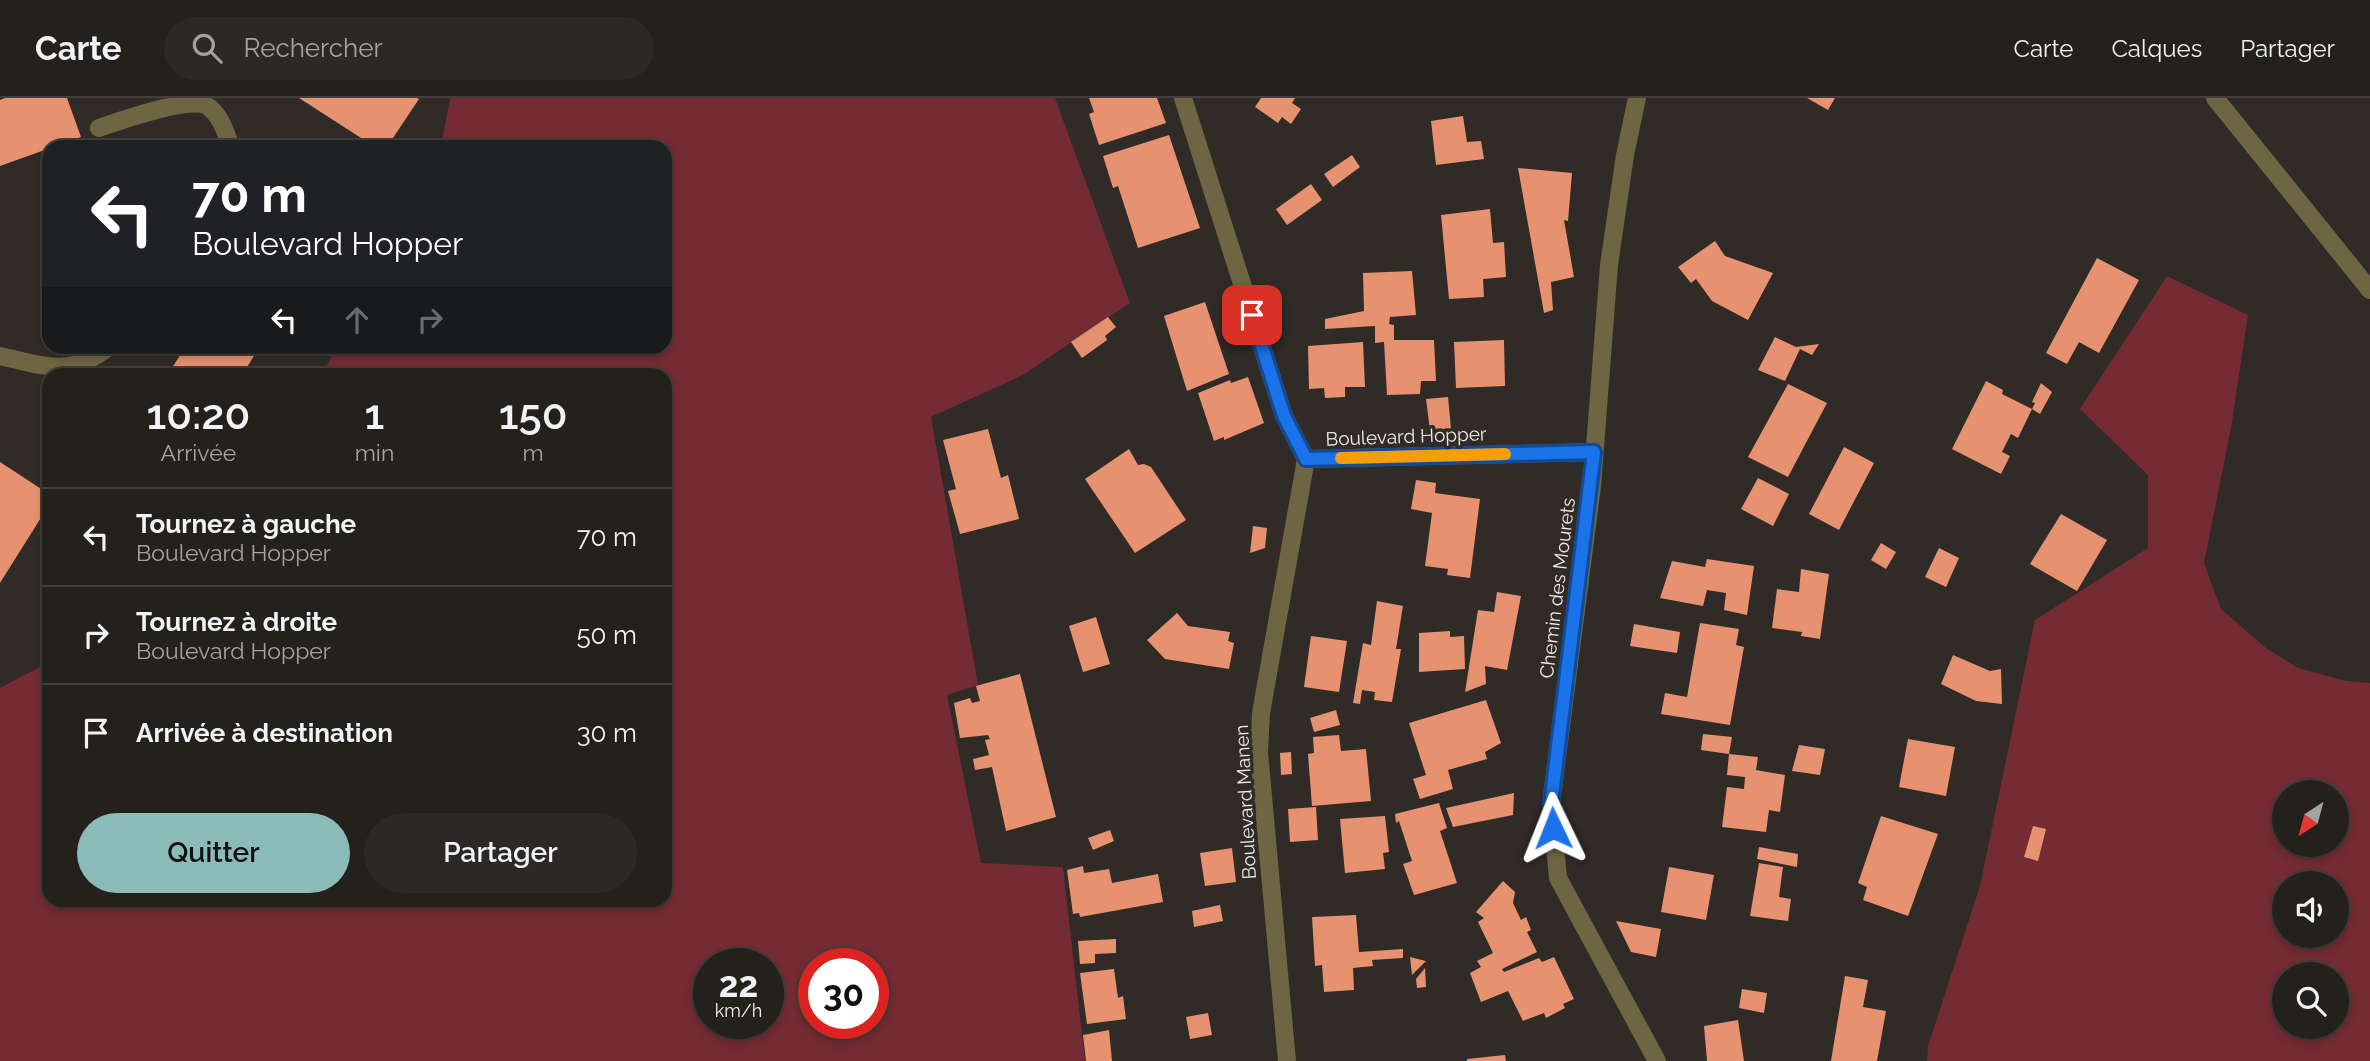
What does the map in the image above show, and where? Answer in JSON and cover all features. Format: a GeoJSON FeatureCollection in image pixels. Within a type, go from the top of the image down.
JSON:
{"type":"FeatureCollection","features":[{"type":"Feature","properties":{"kind":"street","name":"Boulevard Hopper"},"geometry":{"type":"LineString","coordinates":[[1183,98],[1284,416],[1306,459],[1594,452]]}},
{"type":"Feature","properties":{"kind":"street","name":"Chemin des Mourets"},"geometry":{"type":"LineString","coordinates":[[1637,98],[1625,155],[1609,265],[1594,452],[1551,804],[1558,878],[1657,1061]]}},
{"type":"Feature","properties":{"kind":"street"},"geometry":{"type":"LineString","coordinates":[[2215,98],[2370,290]]}},
{"type":"Feature","properties":{"kind":"street"},"geometry":{"type":"LineString","coordinates":[[99,128],[183,100],[204,103],[222,122],[228,140]]}},
{"type":"Feature","properties":{"kind":"street"},"geometry":{"type":"LineString","coordinates":[[67,368],[100,354]]}},
{"type":"Feature","properties":{"kind":"street"},"geometry":{"type":"LineString","coordinates":[[0,356],[59,368]]}},
{"type":"Feature","properties":{"kind":"street","name":"Boulevard Manen"},"geometry":{"type":"LineString","coordinates":[[1287,1061],[1259,752],[1261,713],[1306,459]]}},
{"type":"Feature","properties":{"kind":"shaded area"},"geometry":{"type":"Polygon","coordinates":[[[450,98],[1055,98],[1130,303],[1023,375],[931,417],[978,685],[947,695],[981,863],[1063,867],[1085,1061],[0,1061],[0,688],[42,666],[42,907],[672,907],[672,368],[325,368],[333,354],[672,354],[672,140],[442,140],[450,98]]]}},
{"type":"Feature","properties":{"kind":"shaded area"},"geometry":{"type":"Polygon","coordinates":[[[2167,276],[2248,315],[2231,428],[2204,563],[2221,609],[2266,648],[2298,668],[2346,681],[2370,683],[2370,1061],[1927,1061],[1928,1046],[1980,886],[2035,620],[2148,548],[2148,475],[2080,409],[2167,276]]]}},
{"type":"Feature","properties":{"kind":"building"},"geometry":{"type":"Polygon","coordinates":[[[67,98],[81,137],[73,140],[42,140],[42,151],[0,166],[0,100],[67,98]]]}},
{"type":"Feature","properties":{"kind":"building"},"geometry":{"type":"Polygon","coordinates":[[[299,98],[419,99],[392,140],[364,140],[299,98]]]}},
{"type":"Feature","properties":{"kind":"building"},"geometry":{"type":"Polygon","coordinates":[[[1089,98],[1157,98],[1166,123],[1099,145],[1089,114],[1094,112],[1089,98]]]}},
{"type":"Feature","properties":{"kind":"building"},"geometry":{"type":"Polygon","coordinates":[[[1261,98],[1295,98],[1292,103],[1301,109],[1291,124],[1282,117],[1278,123],[1255,107],[1261,98]]]}},
{"type":"Feature","properties":{"kind":"building"},"geometry":{"type":"Polygon","coordinates":[[[1807,98],[1835,98],[1828,110],[1807,98]]]}},
{"type":"Feature","properties":{"kind":"building"},"geometry":{"type":"Polygon","coordinates":[[[1463,116],[1467,142],[1481,141],[1484,159],[1436,165],[1431,121],[1463,116]]]}},
{"type":"Feature","properties":{"kind":"building"},"geometry":{"type":"Polygon","coordinates":[[[1169,135],[1200,228],[1138,248],[1118,186],[1113,188],[1103,156],[1169,135]]]}},
{"type":"Feature","properties":{"kind":"building"},"geometry":{"type":"Polygon","coordinates":[[[1352,155],[1360,167],[1333,187],[1324,174],[1352,155]]]}},
{"type":"Feature","properties":{"kind":"building"},"geometry":{"type":"Polygon","coordinates":[[[1518,168],[1572,173],[1568,221],[1564,220],[1574,277],[1551,282],[1553,310],[1544,313],[1518,168]]]}},
{"type":"Feature","properties":{"kind":"building"},"geometry":{"type":"Polygon","coordinates":[[[1311,184],[1322,200],[1287,225],[1276,209],[1311,184]]]}},
{"type":"Feature","properties":{"kind":"building"},"geometry":{"type":"Polygon","coordinates":[[[1490,209],[1493,243],[1504,242],[1506,277],[1483,279],[1484,297],[1449,299],[1441,215],[1490,209]]]}},
{"type":"Feature","properties":{"kind":"building"},"geometry":{"type":"Polygon","coordinates":[[[1715,241],[1725,256],[1773,273],[1748,320],[1712,301],[1696,279],[1691,283],[1678,267],[1715,241]]]}},
{"type":"Feature","properties":{"kind":"building"},"geometry":{"type":"Polygon","coordinates":[[[2097,258],[2139,280],[2099,353],[2079,342],[2067,364],[2046,353],[2097,258]]]}},
{"type":"Feature","properties":{"kind":"building"},"geometry":{"type":"Polygon","coordinates":[[[1412,271],[1416,315],[1390,317],[1389,324],[1394,325],[1394,340],[1434,340],[1436,381],[1421,381],[1420,394],[1387,395],[1384,342],[1375,343],[1375,326],[1325,329],[1325,319],[1364,311],[1363,273],[1412,271]]]}},
{"type":"Feature","properties":{"kind":"building"},"geometry":{"type":"Polygon","coordinates":[[[1205,302],[1229,374],[1187,391],[1164,316],[1205,302]]]}},
{"type":"Feature","properties":{"kind":"building"},"geometry":{"type":"Polygon","coordinates":[[[1108,317],[1116,327],[1105,336],[1107,340],[1082,358],[1071,342],[1108,317]]]}},
{"type":"Feature","properties":{"kind":"building"},"geometry":{"type":"Polygon","coordinates":[[[1775,337],[1796,347],[1819,344],[1812,355],[1800,349],[1785,381],[1758,370],[1775,337]]]}},
{"type":"Feature","properties":{"kind":"building"},"geometry":{"type":"Polygon","coordinates":[[[1504,340],[1505,386],[1456,388],[1454,342],[1504,340]]]}},
{"type":"Feature","properties":{"kind":"building"},"geometry":{"type":"Polygon","coordinates":[[[1363,342],[1365,387],[1345,387],[1345,397],[1325,398],[1324,388],[1309,389],[1308,346],[1363,342]]]}},
{"type":"Feature","properties":{"kind":"building"},"geometry":{"type":"Polygon","coordinates":[[[181,354],[255,354],[247,368],[172,368],[181,354]]]}},
{"type":"Feature","properties":{"kind":"building"},"geometry":{"type":"Polygon","coordinates":[[[1248,377],[1264,423],[1224,440],[1224,437],[1214,441],[1198,393],[1230,380],[1231,383],[1248,377]]]}},
{"type":"Feature","properties":{"kind":"building"},"geometry":{"type":"Polygon","coordinates":[[[1986,381],[2003,390],[2002,394],[2032,409],[2018,438],[2011,434],[2002,452],[2010,456],[2001,474],[1952,449],[1986,381]]]}},
{"type":"Feature","properties":{"kind":"building"},"geometry":{"type":"Polygon","coordinates":[[[2041,383],[2052,392],[2040,414],[2032,409],[2035,403],[2032,402],[2041,383]]]}},
{"type":"Feature","properties":{"kind":"building"},"geometry":{"type":"Polygon","coordinates":[[[1788,384],[1827,403],[1788,477],[1748,457],[1788,384]]]}},
{"type":"Feature","properties":{"kind":"building"},"geometry":{"type":"Polygon","coordinates":[[[1448,397],[1451,429],[1430,430],[1426,399],[1448,397]]]}},
{"type":"Feature","properties":{"kind":"building"},"geometry":{"type":"Polygon","coordinates":[[[988,429],[1001,478],[1008,475],[1019,519],[960,534],[948,491],[956,489],[943,440],[988,429]]]}},
{"type":"Feature","properties":{"kind":"building"},"geometry":{"type":"Polygon","coordinates":[[[1844,447],[1874,463],[1839,530],[1809,514],[1844,447]]]}},
{"type":"Feature","properties":{"kind":"building"},"geometry":{"type":"Polygon","coordinates":[[[1129,449],[1138,465],[1151,467],[1186,520],[1135,553],[1085,479],[1129,449]]]}},
{"type":"Feature","properties":{"kind":"building"},"geometry":{"type":"Polygon","coordinates":[[[0,462],[42,489],[42,516],[0,583],[0,462]]]}},
{"type":"Feature","properties":{"kind":"building"},"geometry":{"type":"Polygon","coordinates":[[[1758,478],[1789,494],[1773,526],[1741,509],[1758,478]]]}},
{"type":"Feature","properties":{"kind":"building"},"geometry":{"type":"Polygon","coordinates":[[[1416,480],[1436,483],[1435,493],[1480,499],[1470,578],[1447,575],[1448,569],[1425,566],[1432,513],[1411,509],[1416,480]]]}},
{"type":"Feature","properties":{"kind":"building"},"geometry":{"type":"Polygon","coordinates":[[[2061,514],[2107,540],[2077,591],[2030,564],[2061,514]]]}},
{"type":"Feature","properties":{"kind":"building"},"geometry":{"type":"Polygon","coordinates":[[[1253,526],[1267,528],[1265,548],[1250,553],[1253,526]]]}},
{"type":"Feature","properties":{"kind":"building"},"geometry":{"type":"Polygon","coordinates":[[[1881,543],[1896,552],[1886,569],[1871,560],[1881,543]]]}},
{"type":"Feature","properties":{"kind":"building"},"geometry":{"type":"Polygon","coordinates":[[[1939,548],[1959,558],[1946,587],[1925,577],[1939,548]]]}},
{"type":"Feature","properties":{"kind":"building"},"geometry":{"type":"Polygon","coordinates":[[[1707,559],[1754,566],[1747,615],[1724,610],[1726,593],[1707,590],[1703,606],[1660,598],[1672,561],[1705,567],[1707,559]]]}},
{"type":"Feature","properties":{"kind":"building"},"geometry":{"type":"Polygon","coordinates":[[[1801,569],[1829,574],[1820,639],[1801,636],[1802,632],[1772,628],[1777,589],[1799,592],[1801,569]]]}},
{"type":"Feature","properties":{"kind":"building"},"geometry":{"type":"Polygon","coordinates":[[[1497,592],[1521,596],[1507,670],[1485,666],[1486,684],[1465,692],[1478,610],[1494,612],[1497,592]]]}},
{"type":"Feature","properties":{"kind":"building"},"geometry":{"type":"Polygon","coordinates":[[[1377,601],[1403,606],[1396,649],[1401,649],[1392,702],[1374,700],[1375,692],[1362,690],[1360,704],[1353,703],[1363,643],[1371,645],[1377,601]]]}},
{"type":"Feature","properties":{"kind":"building"},"geometry":{"type":"Polygon","coordinates":[[[1177,613],[1188,626],[1230,632],[1228,641],[1234,643],[1229,669],[1165,659],[1147,640],[1177,613]]]}},
{"type":"Feature","properties":{"kind":"building"},"geometry":{"type":"Polygon","coordinates":[[[1096,617],[1110,664],[1083,672],[1069,626],[1096,617]]]}},
{"type":"Feature","properties":{"kind":"building"},"geometry":{"type":"Polygon","coordinates":[[[1700,623],[1739,629],[1736,645],[1744,647],[1730,725],[1661,714],[1665,693],[1687,697],[1700,623]]]}},
{"type":"Feature","properties":{"kind":"building"},"geometry":{"type":"Polygon","coordinates":[[[1634,624],[1680,632],[1677,653],[1630,646],[1634,624]]]}},
{"type":"Feature","properties":{"kind":"building"},"geometry":{"type":"Polygon","coordinates":[[[1450,631],[1450,637],[1464,636],[1465,669],[1419,672],[1419,633],[1450,631]]]}},
{"type":"Feature","properties":{"kind":"building"},"geometry":{"type":"Polygon","coordinates":[[[1311,636],[1347,641],[1339,692],[1304,687],[1311,636]]]}},
{"type":"Feature","properties":{"kind":"building"},"geometry":{"type":"Polygon","coordinates":[[[1953,655],[1990,671],[2001,669],[2002,704],[1976,701],[1941,684],[1953,655]]]}},
{"type":"Feature","properties":{"kind":"building"},"geometry":{"type":"Polygon","coordinates":[[[1020,674],[1056,817],[1006,831],[992,767],[975,770],[973,759],[989,755],[985,740],[990,739],[988,735],[960,738],[954,703],[970,698],[972,703],[980,701],[976,686],[1020,674]]]}},
{"type":"Feature","properties":{"kind":"building"},"geometry":{"type":"Polygon","coordinates":[[[1486,700],[1501,743],[1485,752],[1487,759],[1448,770],[1453,789],[1420,799],[1413,779],[1426,775],[1409,723],[1486,700]]]}},
{"type":"Feature","properties":{"kind":"building"},"geometry":{"type":"Polygon","coordinates":[[[1336,710],[1340,725],[1314,732],[1310,718],[1336,710]]]}},
{"type":"Feature","properties":{"kind":"building"},"geometry":{"type":"Polygon","coordinates":[[[1703,734],[1732,737],[1729,754],[1701,750],[1703,734]]]}},
{"type":"Feature","properties":{"kind":"building"},"geometry":{"type":"Polygon","coordinates":[[[1339,735],[1341,751],[1366,749],[1371,801],[1312,806],[1308,754],[1314,753],[1313,737],[1339,735]]]}},
{"type":"Feature","properties":{"kind":"building"},"geometry":{"type":"Polygon","coordinates":[[[1908,739],[1955,747],[1946,796],[1899,787],[1908,739]]]}},
{"type":"Feature","properties":{"kind":"building"},"geometry":{"type":"Polygon","coordinates":[[[1799,745],[1825,749],[1820,775],[1792,771],[1799,745]]]}},
{"type":"Feature","properties":{"kind":"building"},"geometry":{"type":"Polygon","coordinates":[[[1291,752],[1292,774],[1281,775],[1280,753],[1291,752]]]}},
{"type":"Feature","properties":{"kind":"building"},"geometry":{"type":"Polygon","coordinates":[[[1729,754],[1758,757],[1756,770],[1785,775],[1780,812],[1769,810],[1766,832],[1722,827],[1727,787],[1744,789],[1745,777],[1727,775],[1729,754]]]}},
{"type":"Feature","properties":{"kind":"building"},"geometry":{"type":"Polygon","coordinates":[[[1514,793],[1513,815],[1453,827],[1446,808],[1514,793]]]}},
{"type":"Feature","properties":{"kind":"building"},"geometry":{"type":"Polygon","coordinates":[[[1439,803],[1447,828],[1440,831],[1457,883],[1414,895],[1403,864],[1412,861],[1399,821],[1396,823],[1395,814],[1439,803]]]}},
{"type":"Feature","properties":{"kind":"building"},"geometry":{"type":"Polygon","coordinates":[[[1316,807],[1318,840],[1290,842],[1288,809],[1316,807]]]}},
{"type":"Feature","properties":{"kind":"building"},"geometry":{"type":"Polygon","coordinates":[[[1385,816],[1389,852],[1383,853],[1385,869],[1345,873],[1340,819],[1385,816]]]}},
{"type":"Feature","properties":{"kind":"building"},"geometry":{"type":"Polygon","coordinates":[[[1881,816],[1938,834],[1908,916],[1863,900],[1867,887],[1858,883],[1881,816]]]}},
{"type":"Feature","properties":{"kind":"building"},"geometry":{"type":"Polygon","coordinates":[[[2033,826],[2046,829],[2038,861],[2024,857],[2033,826]]]}},
{"type":"Feature","properties":{"kind":"building"},"geometry":{"type":"Polygon","coordinates":[[[1110,830],[1114,841],[1093,850],[1088,838],[1110,830]]]}},
{"type":"Feature","properties":{"kind":"building"},"geometry":{"type":"Polygon","coordinates":[[[1759,847],[1798,854],[1797,867],[1757,859],[1759,847]]]}},
{"type":"Feature","properties":{"kind":"building"},"geometry":{"type":"Polygon","coordinates":[[[1232,848],[1236,882],[1205,886],[1200,853],[1232,848]]]}},
{"type":"Feature","properties":{"kind":"building"},"geometry":{"type":"Polygon","coordinates":[[[1759,863],[1783,867],[1779,897],[1791,899],[1788,921],[1750,916],[1759,863]]]}},
{"type":"Feature","properties":{"kind":"building"},"geometry":{"type":"Polygon","coordinates":[[[1083,866],[1084,873],[1109,869],[1112,883],[1158,874],[1163,902],[1080,917],[1079,913],[1073,914],[1067,870],[1083,866]]]}},
{"type":"Feature","properties":{"kind":"building"},"geometry":{"type":"Polygon","coordinates":[[[1669,867],[1714,875],[1706,920],[1661,912],[1669,867]]]}},
{"type":"Feature","properties":{"kind":"building"},"geometry":{"type":"Polygon","coordinates":[[[1503,881],[1515,892],[1513,903],[1521,920],[1526,917],[1531,930],[1527,932],[1537,952],[1502,969],[1504,972],[1539,958],[1542,962],[1554,957],[1574,999],[1563,1004],[1565,1008],[1546,1018],[1544,1013],[1523,1021],[1508,991],[1481,1002],[1470,973],[1481,967],[1477,961],[1493,953],[1478,922],[1484,918],[1476,912],[1503,881]]]}},
{"type":"Feature","properties":{"kind":"building"},"geometry":{"type":"Polygon","coordinates":[[[1220,905],[1223,921],[1194,927],[1192,911],[1220,905]]]}},
{"type":"Feature","properties":{"kind":"building"},"geometry":{"type":"Polygon","coordinates":[[[1356,915],[1359,952],[1403,949],[1403,958],[1372,960],[1373,966],[1353,968],[1354,990],[1324,992],[1322,965],[1315,966],[1312,917],[1356,915]]]}},
{"type":"Feature","properties":{"kind":"building"},"geometry":{"type":"Polygon","coordinates":[[[1616,921],[1661,929],[1656,957],[1631,952],[1616,921]]]}},
{"type":"Feature","properties":{"kind":"building"},"geometry":{"type":"Polygon","coordinates":[[[1116,939],[1116,953],[1095,954],[1095,963],[1080,964],[1078,941],[1116,939]]]}},
{"type":"Feature","properties":{"kind":"building"},"geometry":{"type":"Polygon","coordinates":[[[1410,957],[1426,961],[1412,975],[1410,957]]]}},
{"type":"Feature","properties":{"kind":"building"},"geometry":{"type":"Polygon","coordinates":[[[1425,968],[1426,987],[1417,988],[1416,979],[1425,968]]]}},
{"type":"Feature","properties":{"kind":"building"},"geometry":{"type":"Polygon","coordinates":[[[1114,969],[1118,998],[1123,996],[1126,1019],[1087,1024],[1080,973],[1114,969]]]}},
{"type":"Feature","properties":{"kind":"building"},"geometry":{"type":"Polygon","coordinates":[[[1845,976],[1868,980],[1863,1007],[1886,1011],[1877,1061],[1831,1061],[1845,976]]]}},
{"type":"Feature","properties":{"kind":"building"},"geometry":{"type":"Polygon","coordinates":[[[1742,989],[1767,993],[1764,1013],[1739,1008],[1742,989]]]}},
{"type":"Feature","properties":{"kind":"building"},"geometry":{"type":"Polygon","coordinates":[[[1208,1013],[1212,1035],[1190,1039],[1186,1017],[1208,1013]]]}},
{"type":"Feature","properties":{"kind":"building"},"geometry":{"type":"Polygon","coordinates":[[[1738,1020],[1744,1061],[1707,1061],[1704,1026],[1738,1020]]]}},
{"type":"Feature","properties":{"kind":"building"},"geometry":{"type":"Polygon","coordinates":[[[1109,1030],[1112,1061],[1086,1061],[1083,1035],[1109,1030]]]}},
{"type":"Feature","properties":{"kind":"building"},"geometry":{"type":"Polygon","coordinates":[[[1505,1055],[1506,1061],[1467,1061],[1467,1059],[1505,1055]]]}},
{"type":"Feature","properties":{"kind":"slow traffic"},"geometry":{"type":"LineString","coordinates":[[1341,458],[1505,454]]}},
{"type":"Feature","properties":{"kind":"route"},"geometry":{"type":"LineString","coordinates":[[1252,315],[1284,416],[1306,459],[1594,452],[1592,486],[1551,804],[1553,828]]}}]}
